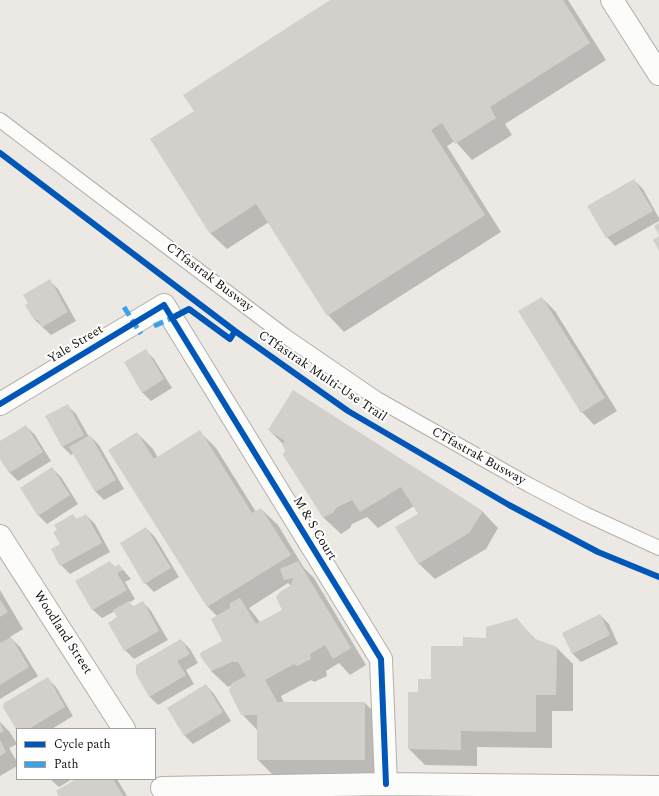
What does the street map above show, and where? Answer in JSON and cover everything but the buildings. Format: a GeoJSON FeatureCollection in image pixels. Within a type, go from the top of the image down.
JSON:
{"type":"FeatureCollection","features":[{"type":"Feature","properties":{"kind":"street"},"geometry":{"type":"LineString","coordinates":[[612,0],[659,74]]}},
{"type":"Feature","properties":{"kind":"street","name":"Yale Street"},"geometry":{"type":"LineString","coordinates":[[0,404],[164,305]]}},
{"type":"Feature","properties":{"kind":"street","name":"M & S Court"},"geometry":{"type":"LineString","coordinates":[[164,305],[381,659],[386,784]]}},
{"type":"Feature","properties":{"kind":"street","name":"Woodland Street"},"geometry":{"type":"LineString","coordinates":[[0,536],[123,728]]}},
{"type":"Feature","properties":{"kind":"street"},"geometry":{"type":"LineString","coordinates":[[161,787],[386,784],[659,787]]}},
{"type":"Feature","properties":{"kind":"lane","name":"CTfastrak Busway"},"geometry":{"type":"LineString","coordinates":[[0,120],[285,336],[377,399],[529,485],[585,514],[659,548]]}},
{"type":"Feature","properties":{"kind":"marked path"},"geometry":{"type":"LineString","coordinates":[[124,307],[141,334]]}},
{"type":"Feature","properties":{"kind":"marked path"},"geometry":{"type":"LineString","coordinates":[[154,326],[172,318]]}},
{"type":"Feature","properties":{"kind":"cycle path","name":"CTfastrak Multi-Use Trail"},"geometry":{"type":"LineString","coordinates":[[0,153],[235,331],[348,411],[509,505],[598,552],[659,577]]}},
{"type":"Feature","properties":{"kind":"cycle path"},"geometry":{"type":"LineString","coordinates":[[0,404],[164,305],[381,659],[386,784]]}},
{"type":"Feature","properties":{"kind":"cycle path"},"geometry":{"type":"LineString","coordinates":[[172,318],[189,309],[230,339],[235,331]]}}]}
